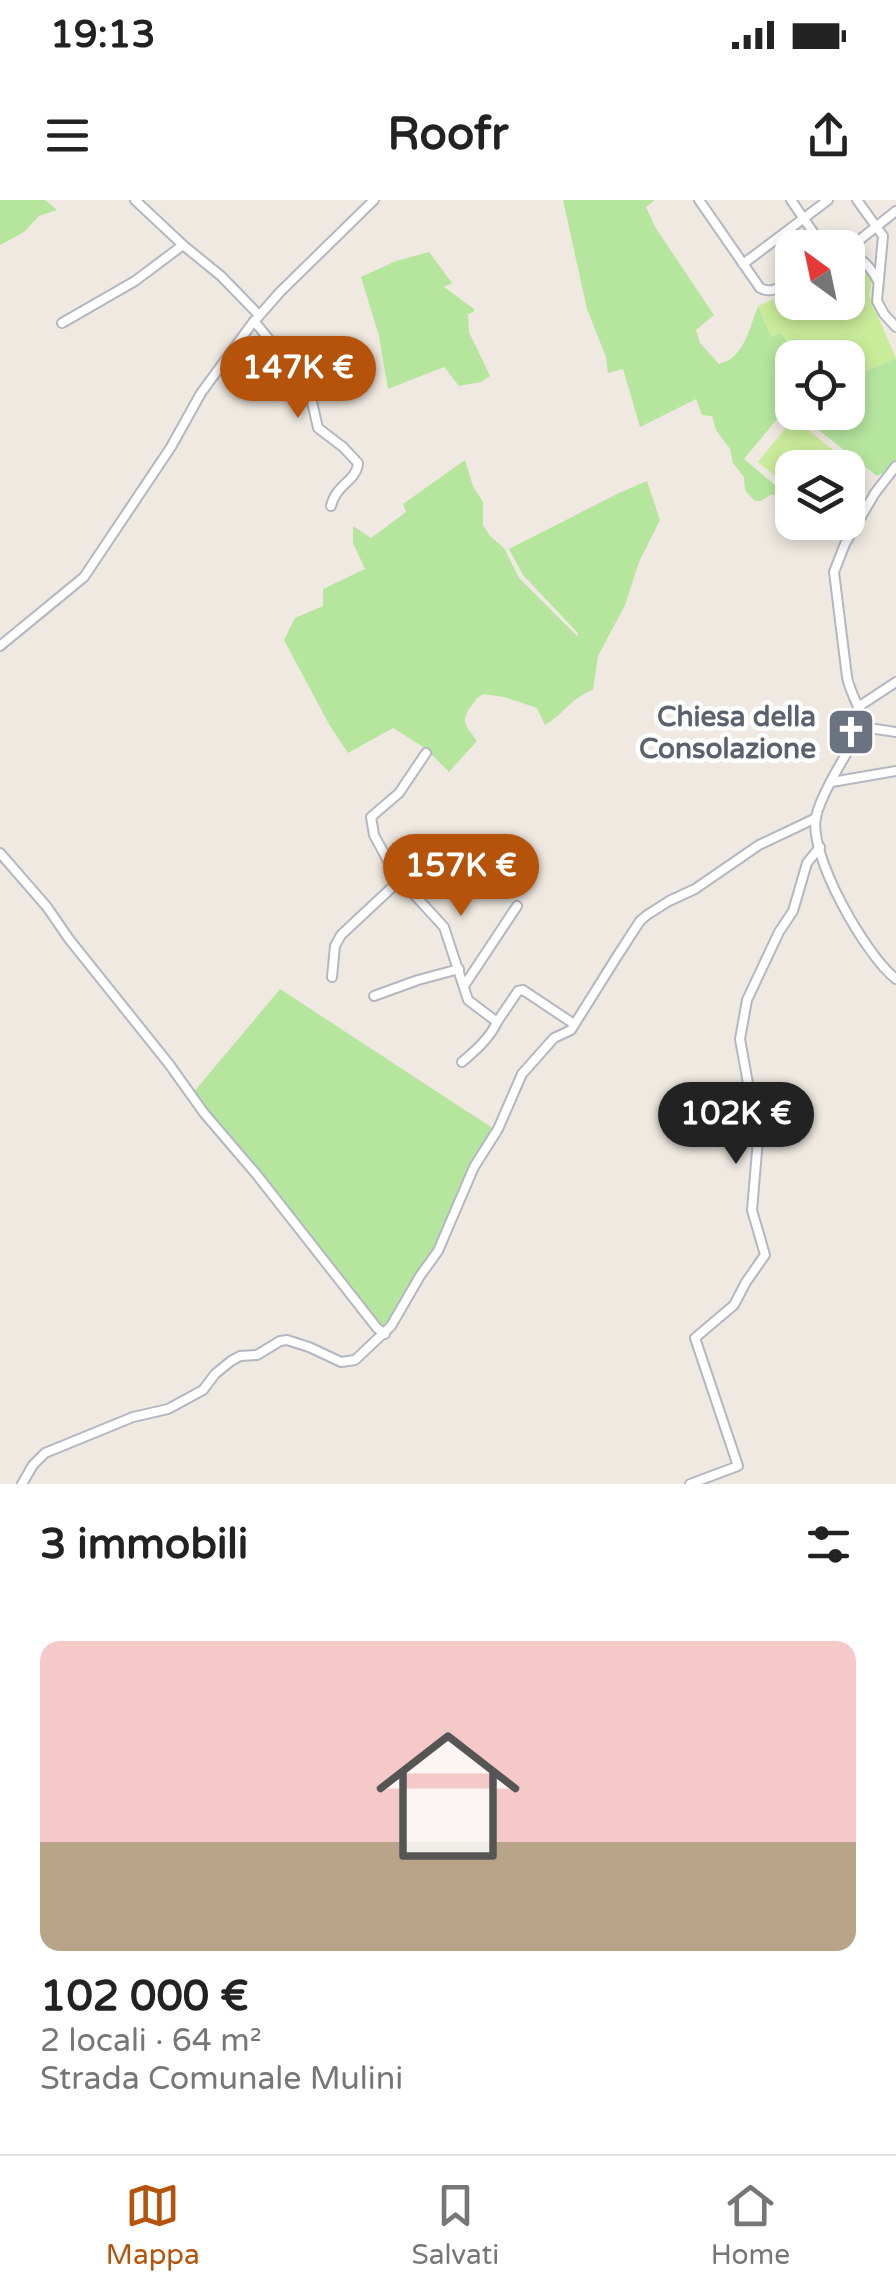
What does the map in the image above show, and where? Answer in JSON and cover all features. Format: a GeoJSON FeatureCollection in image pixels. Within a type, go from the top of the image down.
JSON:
{"type":"FeatureCollection","features":[{"type":"Feature","properties":{"kind":"street"},"geometry":{"type":"LineString","coordinates":[[135,200],[221,276],[257,318],[312,402],[318,428],[358,463],[356,472],[333,495],[331,506]]}},
{"type":"Feature","properties":{"kind":"street"},"geometry":{"type":"LineString","coordinates":[[0,646],[84,578],[171,447],[208,382],[257,318],[374,200]]}},
{"type":"Feature","properties":{"kind":"street"},"geometry":{"type":"LineString","coordinates":[[699,200],[760,288],[775,290]]}},
{"type":"Feature","properties":{"kind":"street"},"geometry":{"type":"LineString","coordinates":[[791,200],[812,230]]}},
{"type":"Feature","properties":{"kind":"street"},"geometry":{"type":"LineString","coordinates":[[744,264],[828,200]]}},
{"type":"Feature","properties":{"kind":"street"},"geometry":{"type":"LineString","coordinates":[[857,200],[883,236],[878,302],[896,327]]}},
{"type":"Feature","properties":{"kind":"street"},"geometry":{"type":"LineString","coordinates":[[865,236],[896,211]]}},
{"type":"Feature","properties":{"kind":"street"},"geometry":{"type":"LineString","coordinates":[[62,323],[135,281],[183,245]]}},
{"type":"Feature","properties":{"kind":"street"},"geometry":{"type":"LineString","coordinates":[[865,263],[878,281]]}},
{"type":"Feature","properties":{"kind":"street"},"geometry":{"type":"LineString","coordinates":[[896,466],[855,527],[834,572],[847,677],[862,727],[832,782],[815,828],[840,902],[880,964],[896,979]]}},
{"type":"Feature","properties":{"kind":"street"},"geometry":{"type":"LineString","coordinates":[[858,707],[896,682]]}},
{"type":"Feature","properties":{"kind":"street"},"geometry":{"type":"LineString","coordinates":[[862,727],[896,732]]}},
{"type":"Feature","properties":{"kind":"street"},"geometry":{"type":"LineString","coordinates":[[426,754],[399,793],[371,817],[374,835],[400,879],[444,927],[470,1004],[497,1022]]}},
{"type":"Feature","properties":{"kind":"street"},"geometry":{"type":"LineString","coordinates":[[832,782],[896,771]]}},
{"type":"Feature","properties":{"kind":"street"},"geometry":{"type":"LineString","coordinates":[[22,1484],[45,1452],[119,1422],[168,1409],[203,1390],[214,1374],[240,1356],[257,1355],[280,1341],[308,1346],[333,1360],[356,1360],[385,1334],[438,1251],[474,1167],[498,1129],[522,1074],[554,1038],[571,1030],[640,921],[669,900],[695,889],[759,844],[816,818]]}},
{"type":"Feature","properties":{"kind":"street"},"geometry":{"type":"LineString","coordinates":[[690,1484],[738,1466],[695,1338],[734,1305],[765,1255],[752,1210],[759,1128],[740,1039],[747,1000],[779,932],[794,911],[807,863],[820,847]]}},
{"type":"Feature","properties":{"kind":"street"},"geometry":{"type":"LineString","coordinates":[[332,977],[340,935],[432,850]]}},
{"type":"Feature","properties":{"kind":"street"},"geometry":{"type":"LineString","coordinates":[[0,853],[385,1334]]}},
{"type":"Feature","properties":{"kind":"street"},"geometry":{"type":"LineString","coordinates":[[464,986],[517,906]]}},
{"type":"Feature","properties":{"kind":"street"},"geometry":{"type":"LineString","coordinates":[[374,996],[459,969]]}},
{"type":"Feature","properties":{"kind":"street"},"geometry":{"type":"LineString","coordinates":[[462,1062],[496,1028],[520,990],[574,1024]]}},
{"type":"Feature","properties":{"kind":"green space"},"geometry":{"type":"Polygon","coordinates":[[[0,200],[45,200],[57,210],[39,216],[24,232],[0,245],[0,200]]]}},
{"type":"Feature","properties":{"kind":"green space"},"geometry":{"type":"Polygon","coordinates":[[[563,200],[655,200],[646,207],[655,227],[714,315],[696,330],[700,343],[719,364],[740,349],[758,306],[771,336],[781,333],[786,340],[775,340],[775,422],[744,459],[775,485],[775,495],[755,501],[749,495],[744,477],[733,463],[712,416],[702,415],[696,399],[640,427],[623,369],[608,373],[606,357],[587,309],[563,200]]]}},
{"type":"Feature","properties":{"kind":"green space"},"geometry":{"type":"Polygon","coordinates":[[[429,252],[452,283],[444,287],[474,309],[468,314],[469,332],[490,376],[459,386],[444,367],[388,389],[379,336],[361,277],[429,252]]]}},
{"type":"Feature","properties":{"kind":"green space"},"geometry":{"type":"Polygon","coordinates":[[[868,273],[872,281],[869,296],[896,358],[865,372],[865,340],[785,340],[781,333],[771,336],[758,306],[773,299],[775,320],[865,320],[868,273]]]}},
{"type":"Feature","properties":{"kind":"green space"},"geometry":{"type":"Polygon","coordinates":[[[896,358],[896,460],[877,476],[865,467],[865,450],[844,450],[819,430],[865,430],[865,372],[896,358]]]}},
{"type":"Feature","properties":{"kind":"green space"},"geometry":{"type":"Polygon","coordinates":[[[784,430],[808,430],[833,450],[775,450],[775,476],[758,462],[784,430]]]}},
{"type":"Feature","properties":{"kind":"green space"},"geometry":{"type":"Polygon","coordinates":[[[465,460],[483,502],[483,525],[490,536],[504,548],[519,578],[577,636],[523,575],[509,549],[647,481],[660,520],[639,562],[625,605],[598,656],[593,690],[545,725],[537,708],[483,694],[465,720],[477,741],[449,772],[425,748],[393,728],[348,753],[284,640],[295,618],[323,606],[323,589],[365,569],[353,543],[353,526],[371,538],[406,512],[403,504],[465,460]]]}},
{"type":"Feature","properties":{"kind":"green space"},"geometry":{"type":"Polygon","coordinates":[[[280,989],[494,1129],[490,1138],[485,1139],[487,1142],[436,1249],[385,1330],[193,1093],[280,989]]]}},
{"type":"Feature","properties":{"kind":"place","name":"Chiesa della Consolazione"},"geometry":{"type":"Point","coordinates":[851,732]}}]}
